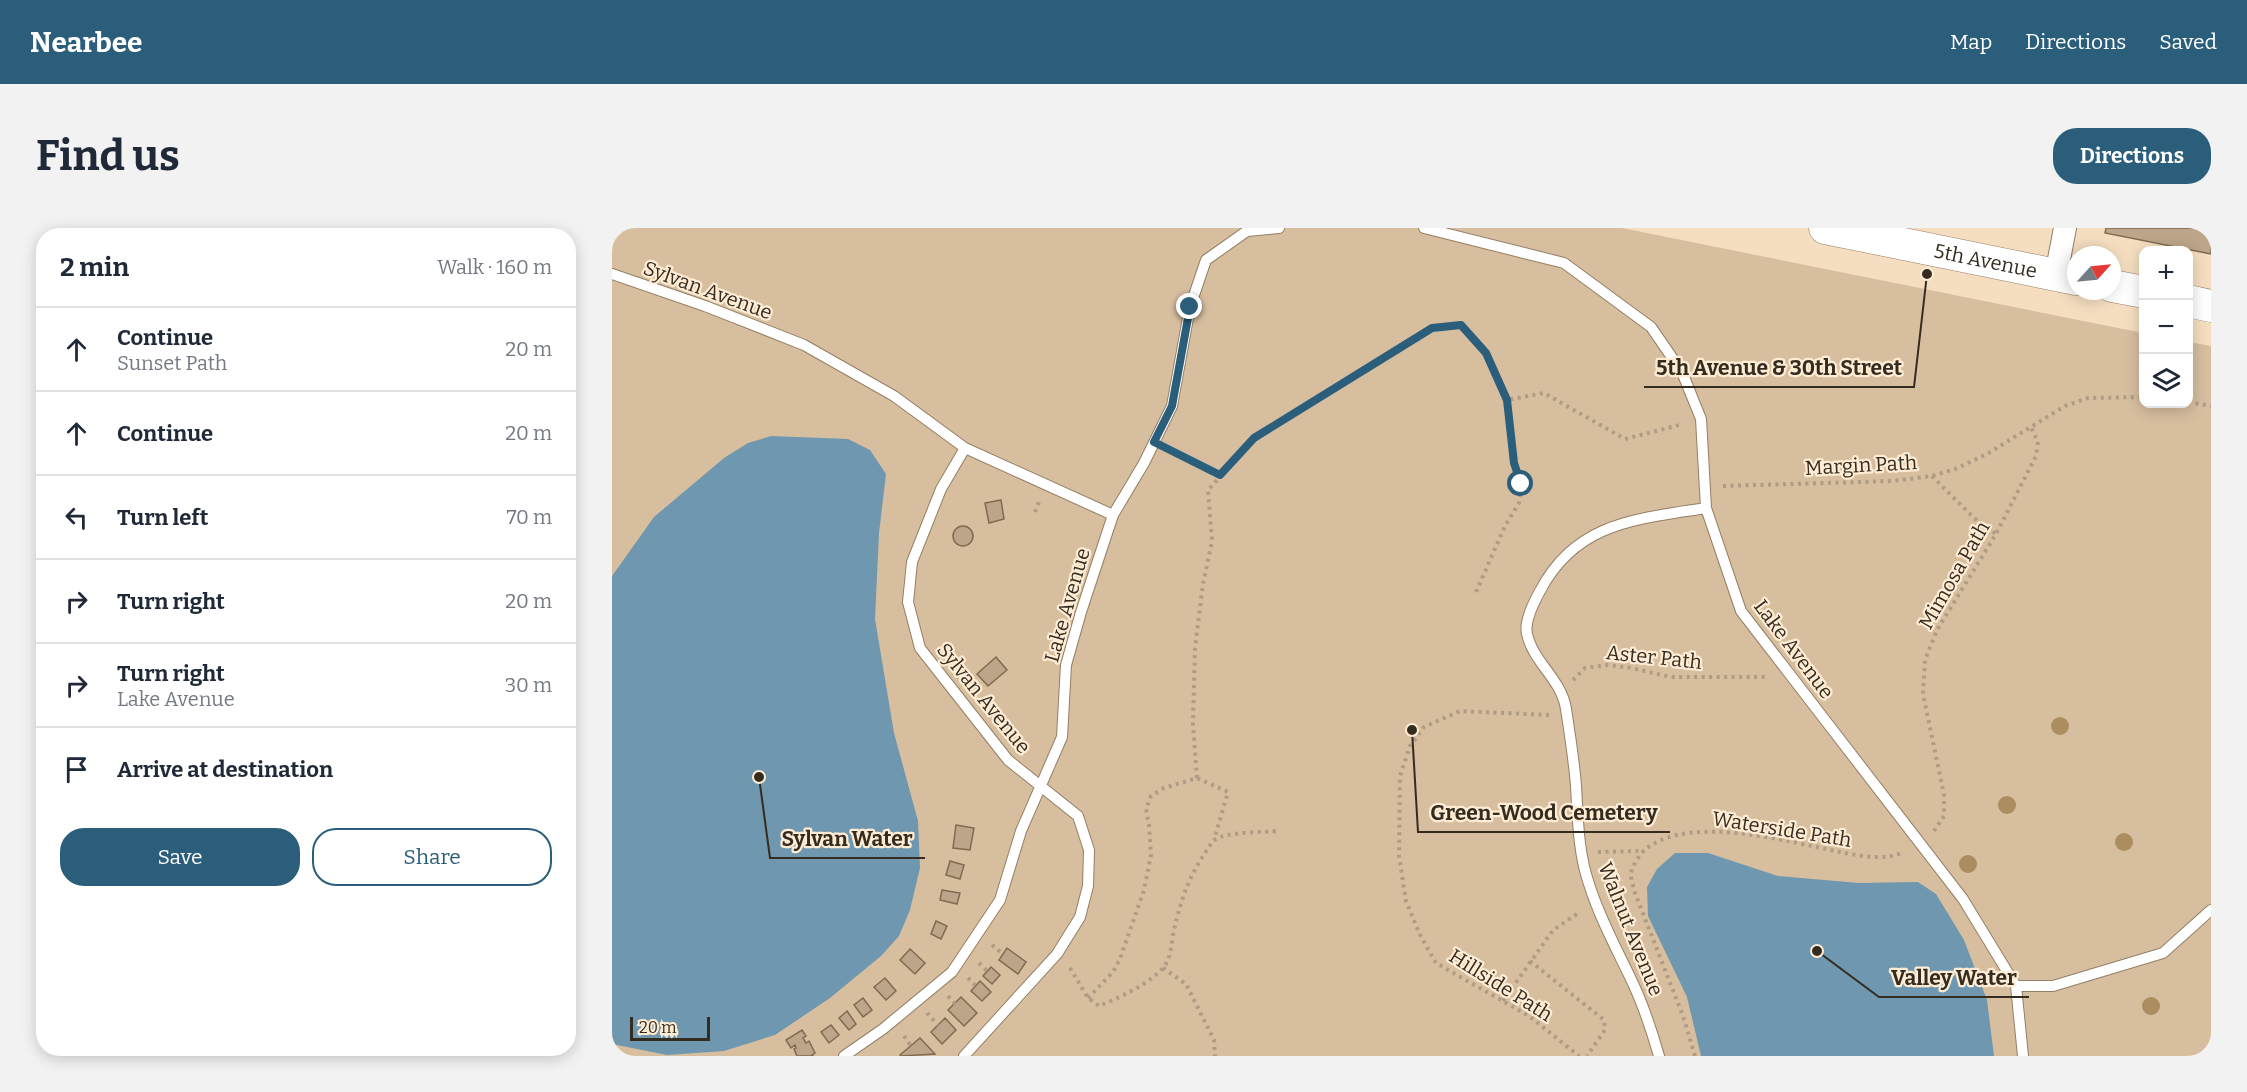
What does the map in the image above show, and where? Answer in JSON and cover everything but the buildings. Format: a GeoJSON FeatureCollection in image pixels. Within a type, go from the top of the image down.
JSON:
{"type":"FeatureCollection","features":[{"type":"Feature","properties":{"kind":"street","name":"5th Avenue"},"geometry":{"type":"LineString","coordinates":[[1825,228],[2066,277]]}},
{"type":"Feature","properties":{"kind":"street"},"geometry":{"type":"LineString","coordinates":[[2065,228],[2066,277]]}},
{"type":"Feature","properties":{"kind":"street"},"geometry":{"type":"LineString","coordinates":[[2121,288],[2139,291]]}},
{"type":"Feature","properties":{"kind":"street"},"geometry":{"type":"LineString","coordinates":[[2193,302],[2211,306]]}},
{"type":"Feature","properties":{"kind":"lane","name":"Lake Avenue"},"geometry":{"type":"LineString","coordinates":[[844,1056],[884,1029],[952,972],[1000,900],[1021,831],[1062,737],[1066,665],[1113,515],[1172,406],[1190,307],[1206,260],[1247,231],[1279,228]]}},
{"type":"Feature","properties":{"kind":"lane","name":"Lake Avenue"},"geometry":{"type":"LineString","coordinates":[[1424,228],[1564,263],[1651,327],[1682,372],[1701,419],[1706,508],[1741,611],[1964,899],[2016,986],[2023,1056]]}},
{"type":"Feature","properties":{"kind":"lane","name":"Sylvan Avenue"},"geometry":{"type":"LineString","coordinates":[[612,274],[705,306],[804,345],[894,396],[965,448],[940,489],[912,562],[908,602],[920,648],[1008,760],[1078,816],[1089,850],[1088,886],[1080,917],[1060,949],[964,1056]]}},
{"type":"Feature","properties":{"kind":"lane"},"geometry":{"type":"LineString","coordinates":[[965,448],[1113,515]]}},
{"type":"Feature","properties":{"kind":"lane","name":"Walnut Avenue"},"geometry":{"type":"LineString","coordinates":[[1659,1056],[1648,1018],[1588,884],[1581,852],[1565,704],[1552,677],[1535,656],[1526,632],[1533,604],[1551,573],[1563,557],[1584,540],[1608,528],[1633,520],[1706,508]]}},
{"type":"Feature","properties":{"kind":"lane"},"geometry":{"type":"LineString","coordinates":[[2016,986],[2053,986],[2163,953],[2211,910]]}},
{"type":"Feature","properties":{"kind":"path"},"geometry":{"type":"LineString","coordinates":[[1197,778],[1193,724],[1195,648],[1203,584],[1212,541],[1208,490],[1254,438],[1432,328],[1461,325],[1486,353],[1507,400],[1514,463],[1521,484],[1519,502],[1476,592]]}},
{"type":"Feature","properties":{"kind":"path"},"geometry":{"type":"LineString","coordinates":[[1507,400],[1544,393],[1625,439],[1701,419]]}},
{"type":"Feature","properties":{"kind":"path","name":"Margin Path"},"geometry":{"type":"LineString","coordinates":[[1704,486],[1893,481],[1932,476],[1955,469],[1987,454],[2065,406],[2088,398],[2139,397]]}},
{"type":"Feature","properties":{"kind":"path"},"geometry":{"type":"LineString","coordinates":[[2193,403],[2211,406]]}},
{"type":"Feature","properties":{"kind":"path","name":"Mimosa Path"},"geometry":{"type":"LineString","coordinates":[[1921,844],[1935,830],[1944,816],[1944,795],[1923,694],[1925,660],[1937,630],[1996,534],[2036,456],[2038,442],[2031,427]]}},
{"type":"Feature","properties":{"kind":"path"},"geometry":{"type":"LineString","coordinates":[[1154,442],[1220,475]]}},
{"type":"Feature","properties":{"kind":"path"},"geometry":{"type":"LineString","coordinates":[[1932,476],[1974,518],[1996,534]]}},
{"type":"Feature","properties":{"kind":"path","name":"Aster Path"},"geometry":{"type":"LineString","coordinates":[[1560,693],[1585,668],[1608,665],[1671,677],[1791,677]]}},
{"type":"Feature","properties":{"kind":"path","name":"Hillside Path"},"geometry":{"type":"LineString","coordinates":[[1567,716],[1460,711],[1424,727],[1410,746],[1400,776],[1399,856],[1406,902],[1420,935],[1436,963],[1529,1016],[1579,1056]]}},
{"type":"Feature","properties":{"kind":"path"},"geometry":{"type":"LineString","coordinates":[[1060,949],[1088,998],[1099,1006],[1131,990],[1163,968],[1169,956],[1188,881],[1214,840],[1228,792],[1197,778],[1151,796],[1146,809],[1151,855],[1144,890],[1120,959],[1113,972],[1088,998]]}},
{"type":"Feature","properties":{"kind":"path"},"geometry":{"type":"LineString","coordinates":[[1214,840],[1225,836],[1279,831]]}},
{"type":"Feature","properties":{"kind":"path","name":"Waterside Path"},"geometry":{"type":"LineString","coordinates":[[1642,852],[1659,839],[1691,831],[1714,831],[1762,838],[1866,857],[1898,855],[1921,844]]}},
{"type":"Feature","properties":{"kind":"path"},"geometry":{"type":"LineString","coordinates":[[1581,852],[1642,852],[1631,874],[1635,893],[1683,1016],[1695,1056]]}},
{"type":"Feature","properties":{"kind":"path"},"geometry":{"type":"LineString","coordinates":[[1503,1000],[1553,930],[1596,903]]}},
{"type":"Feature","properties":{"kind":"path"},"geometry":{"type":"LineString","coordinates":[[1530,961],[1604,1020],[1605,1030],[1587,1056]]}},
{"type":"Feature","properties":{"kind":"path"},"geometry":{"type":"LineString","coordinates":[[1163,968],[1186,984],[1214,1040],[1215,1056]]}},
{"type":"Feature","properties":{"kind":"shaded area"},"geometry":{"type":"Polygon","coordinates":[[[612,228],[1622,228],[2139,332],[2139,408],[2193,408],[2193,343],[2211,346],[2211,1056],[612,1056],[612,228]]]}},
{"type":"Feature","properties":{"kind":"water"},"geometry":{"type":"Polygon","coordinates":[[[771,436],[848,439],[870,450],[886,474],[879,533],[875,619],[894,733],[918,821],[920,868],[910,910],[899,936],[881,956],[830,998],[775,1035],[724,1051],[667,1055],[612,1044],[612,576],[654,517],[724,458],[748,443],[771,436]]]}},
{"type":"Feature","properties":{"kind":"water"},"geometry":{"type":"Polygon","coordinates":[[[1675,853],[1708,853],[1778,876],[1859,883],[1918,882],[1936,894],[1964,940],[1987,1000],[1994,1056],[1701,1056],[1687,997],[1648,916],[1647,887],[1657,869],[1675,853]]]}},
{"type":"Feature","properties":{"kind":"place","name":"5th Avenue & 30th Street"},"geometry":{"type":"Point","coordinates":[1927,274]}},
{"type":"Feature","properties":{"kind":"place","name":"Green-Wood Cemetery"},"geometry":{"type":"Point","coordinates":[1412,730]}},
{"type":"Feature","properties":{"kind":"place","name":"Sylvan Water"},"geometry":{"type":"Point","coordinates":[759,777]}},
{"type":"Feature","properties":{"kind":"place","name":"Valley Water"},"geometry":{"type":"Point","coordinates":[1817,951]}},
{"type":"Feature","properties":{"kind":"route"},"geometry":{"type":"LineString","coordinates":[[1190,307],[1172,406],[1154,442],[1220,475],[1254,438],[1432,328],[1461,325],[1486,353],[1507,400],[1514,463],[1521,484]]}}]}
